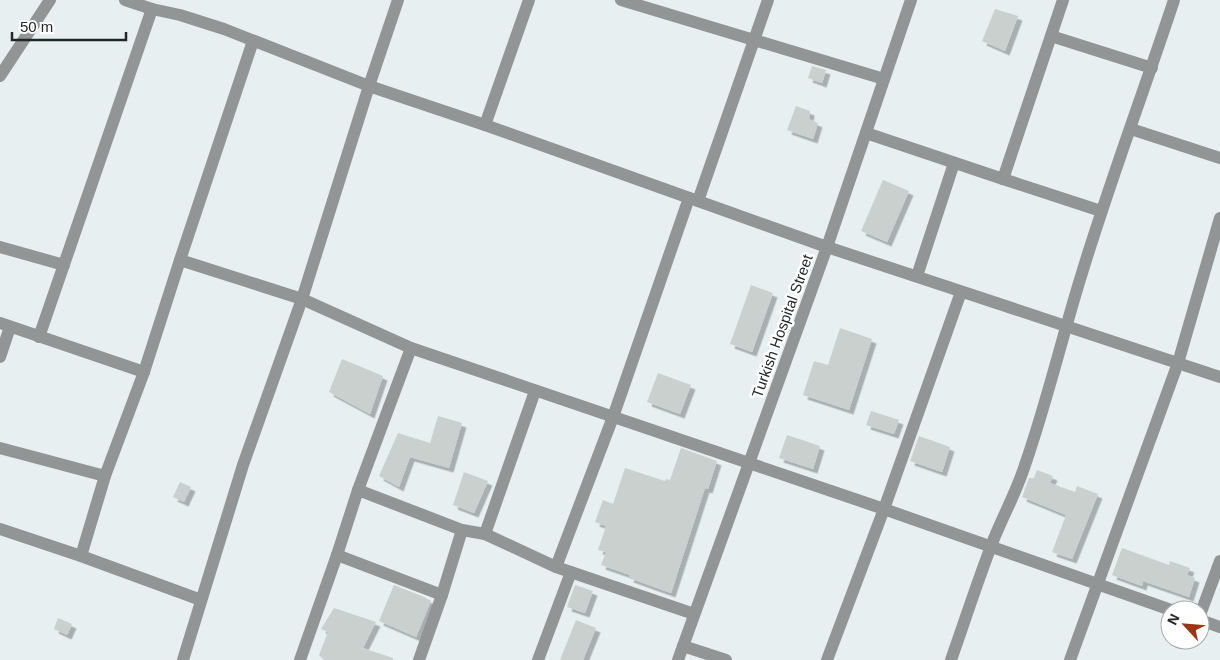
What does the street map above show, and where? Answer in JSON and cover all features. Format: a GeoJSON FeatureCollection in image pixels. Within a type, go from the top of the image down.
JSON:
{"type":"FeatureCollection","features":[{"type":"Feature","properties":{"kind":"street"},"geometry":{"type":"LineString","coordinates":[[0,76],[5,59],[50,0]]}},
{"type":"Feature","properties":{"kind":"street"},"geometry":{"type":"LineString","coordinates":[[125,0],[224,29],[368,86],[485,125],[694,200],[961,292],[1066,324],[1220,377]]}},
{"type":"Feature","properties":{"kind":"street"},"geometry":{"type":"LineString","coordinates":[[183,660],[243,465],[302,299],[368,86],[398,0]]}},
{"type":"Feature","properties":{"kind":"street"},"geometry":{"type":"LineString","coordinates":[[485,125],[529,0]]}},
{"type":"Feature","properties":{"kind":"street"},"geometry":{"type":"LineString","coordinates":[[621,0],[644,4],[754,41],[884,79]]}},
{"type":"Feature","properties":{"kind":"street"},"geometry":{"type":"LineString","coordinates":[[556,567],[768,0]]}},
{"type":"Feature","properties":{"kind":"street","name":"Turkish Hospital Street"},"geometry":{"type":"LineString","coordinates":[[678,660],[827,246],[911,0]]}},
{"type":"Feature","properties":{"kind":"street"},"geometry":{"type":"LineString","coordinates":[[1003,179],[1063,0]]}},
{"type":"Feature","properties":{"kind":"street"},"geometry":{"type":"LineString","coordinates":[[951,660],[990,547],[1025,468],[1045,406],[1066,324],[1101,211],[1131,129],[1174,0]]}},
{"type":"Feature","properties":{"kind":"street"},"geometry":{"type":"LineString","coordinates":[[39,337],[152,9]]}},
{"type":"Feature","properties":{"kind":"street"},"geometry":{"type":"LineString","coordinates":[[1051,36],[1152,68]]}},
{"type":"Feature","properties":{"kind":"street"},"geometry":{"type":"LineString","coordinates":[[81,556],[105,476],[144,372],[253,41]]}},
{"type":"Feature","properties":{"kind":"street"},"geometry":{"type":"LineString","coordinates":[[1131,129],[1220,158]]}},
{"type":"Feature","properties":{"kind":"street"},"geometry":{"type":"LineString","coordinates":[[866,133],[1101,211]]}},
{"type":"Feature","properties":{"kind":"street"},"geometry":{"type":"LineString","coordinates":[[917,276],[954,163]]}},
{"type":"Feature","properties":{"kind":"street"},"geometry":{"type":"LineString","coordinates":[[1070,660],[1178,363],[1220,218]]}},
{"type":"Feature","properties":{"kind":"street"},"geometry":{"type":"LineString","coordinates":[[0,247],[64,265]]}},
{"type":"Feature","properties":{"kind":"street"},"geometry":{"type":"LineString","coordinates":[[180,260],[302,299],[411,348],[884,509],[1160,606]]}},
{"type":"Feature","properties":{"kind":"street"},"geometry":{"type":"LineString","coordinates":[[828,660],[961,292]]}},
{"type":"Feature","properties":{"kind":"street"},"geometry":{"type":"LineString","coordinates":[[0,357],[5,325],[144,372]]}},
{"type":"Feature","properties":{"kind":"street"},"geometry":{"type":"LineString","coordinates":[[300,660],[338,555],[358,490],[411,348]]}},
{"type":"Feature","properties":{"kind":"street"},"geometry":{"type":"LineString","coordinates":[[485,534],[535,391]]}},
{"type":"Feature","properties":{"kind":"street"},"geometry":{"type":"LineString","coordinates":[[0,448],[105,476]]}},
{"type":"Feature","properties":{"kind":"street"},"geometry":{"type":"LineString","coordinates":[[358,490],[462,530],[485,534],[556,567],[694,614]]}},
{"type":"Feature","properties":{"kind":"street"},"geometry":{"type":"LineString","coordinates":[[0,529],[81,556],[201,600]]}},
{"type":"Feature","properties":{"kind":"street"},"geometry":{"type":"LineString","coordinates":[[419,660],[462,530]]}},
{"type":"Feature","properties":{"kind":"street"},"geometry":{"type":"LineString","coordinates":[[338,555],[442,595]]}},
{"type":"Feature","properties":{"kind":"street"},"geometry":{"type":"LineString","coordinates":[[1206,600],[1220,561]]}},
{"type":"Feature","properties":{"kind":"street"},"geometry":{"type":"LineString","coordinates":[[538,660],[571,572]]}},
{"type":"Feature","properties":{"kind":"street"},"geometry":{"type":"LineString","coordinates":[[683,646],[726,660]]}},
{"type":"Feature","properties":{"kind":"building"},"geometry":{"type":"Polygon","coordinates":[[[995,9],[1018,16],[1005,51],[982,41],[995,9]]]}},
{"type":"Feature","properties":{"kind":"building"},"geometry":{"type":"Polygon","coordinates":[[[812,66],[826,70],[822,83],[808,78],[812,66]]]}},
{"type":"Feature","properties":{"kind":"building"},"geometry":{"type":"Polygon","coordinates":[[[796,106],[810,111],[809,119],[818,123],[813,139],[787,130],[796,106]]]}},
{"type":"Feature","properties":{"kind":"building"},"geometry":{"type":"Polygon","coordinates":[[[883,180],[909,191],[887,242],[861,231],[883,180]]]}},
{"type":"Feature","properties":{"kind":"building"},"geometry":{"type":"Polygon","coordinates":[[[751,285],[773,293],[752,352],[730,344],[751,285]]]}},
{"type":"Feature","properties":{"kind":"building"},"geometry":{"type":"Polygon","coordinates":[[[840,328],[872,339],[849,410],[803,395],[814,361],[828,365],[840,328]]]}},
{"type":"Feature","properties":{"kind":"building"},"geometry":{"type":"Polygon","coordinates":[[[342,359],[383,376],[370,414],[329,392],[342,359]]]}},
{"type":"Feature","properties":{"kind":"building"},"geometry":{"type":"Polygon","coordinates":[[[658,373],[691,385],[680,414],[647,402],[658,373]]]}},
{"type":"Feature","properties":{"kind":"building"},"geometry":{"type":"Polygon","coordinates":[[[871,411],[899,420],[894,434],[866,425],[871,411]]]}},
{"type":"Feature","properties":{"kind":"building"},"geometry":{"type":"Polygon","coordinates":[[[438,416],[462,423],[449,468],[410,457],[399,487],[379,476],[398,433],[430,443],[438,416]]]}},
{"type":"Feature","properties":{"kind":"building"},"geometry":{"type":"Polygon","coordinates":[[[787,435],[820,446],[813,469],[779,458],[787,435]]]}},
{"type":"Feature","properties":{"kind":"building"},"geometry":{"type":"Polygon","coordinates":[[[919,436],[950,447],[942,472],[910,461],[919,436]]]}},
{"type":"Feature","properties":{"kind":"building"},"geometry":{"type":"Polygon","coordinates":[[[681,448],[717,461],[708,489],[705,488],[671,593],[629,578],[630,575],[601,565],[606,552],[598,550],[606,526],[595,522],[603,500],[613,504],[625,468],[665,481],[666,479],[670,480],[681,448]]]}},
{"type":"Feature","properties":{"kind":"building"},"geometry":{"type":"Polygon","coordinates":[[[1037,470],[1053,476],[1050,483],[1075,492],[1077,486],[1098,494],[1072,559],[1052,552],[1066,515],[1022,497],[1029,478],[1034,478],[1037,470]]]}},
{"type":"Feature","properties":{"kind":"building"},"geometry":{"type":"Polygon","coordinates":[[[464,472],[488,481],[474,513],[453,505],[464,472]]]}},
{"type":"Feature","properties":{"kind":"building"},"geometry":{"type":"Polygon","coordinates":[[[180,482],[191,487],[184,502],[173,497],[180,482]]]}},
{"type":"Feature","properties":{"kind":"building"},"geometry":{"type":"Polygon","coordinates":[[[1122,548],[1169,565],[1170,561],[1190,568],[1187,575],[1195,578],[1189,597],[1143,581],[1142,586],[1112,575],[1122,548]]]}},
{"type":"Feature","properties":{"kind":"building"},"geometry":{"type":"Polygon","coordinates":[[[394,585],[431,601],[416,637],[379,621],[394,585]]]}},
{"type":"Feature","properties":{"kind":"building"},"geometry":{"type":"Polygon","coordinates":[[[575,585],[593,591],[585,613],[567,607],[575,585]]]}},
{"type":"Feature","properties":{"kind":"building"},"geometry":{"type":"Polygon","coordinates":[[[334,608],[376,622],[363,648],[393,658],[393,660],[324,660],[319,655],[328,632],[321,629],[334,608]]]}},
{"type":"Feature","properties":{"kind":"building"},"geometry":{"type":"Polygon","coordinates":[[[58,618],[72,624],[67,635],[54,629],[58,618]]]}},
{"type":"Feature","properties":{"kind":"building"},"geometry":{"type":"Polygon","coordinates":[[[576,620],[596,628],[583,660],[560,660],[576,620]]]}}]}
